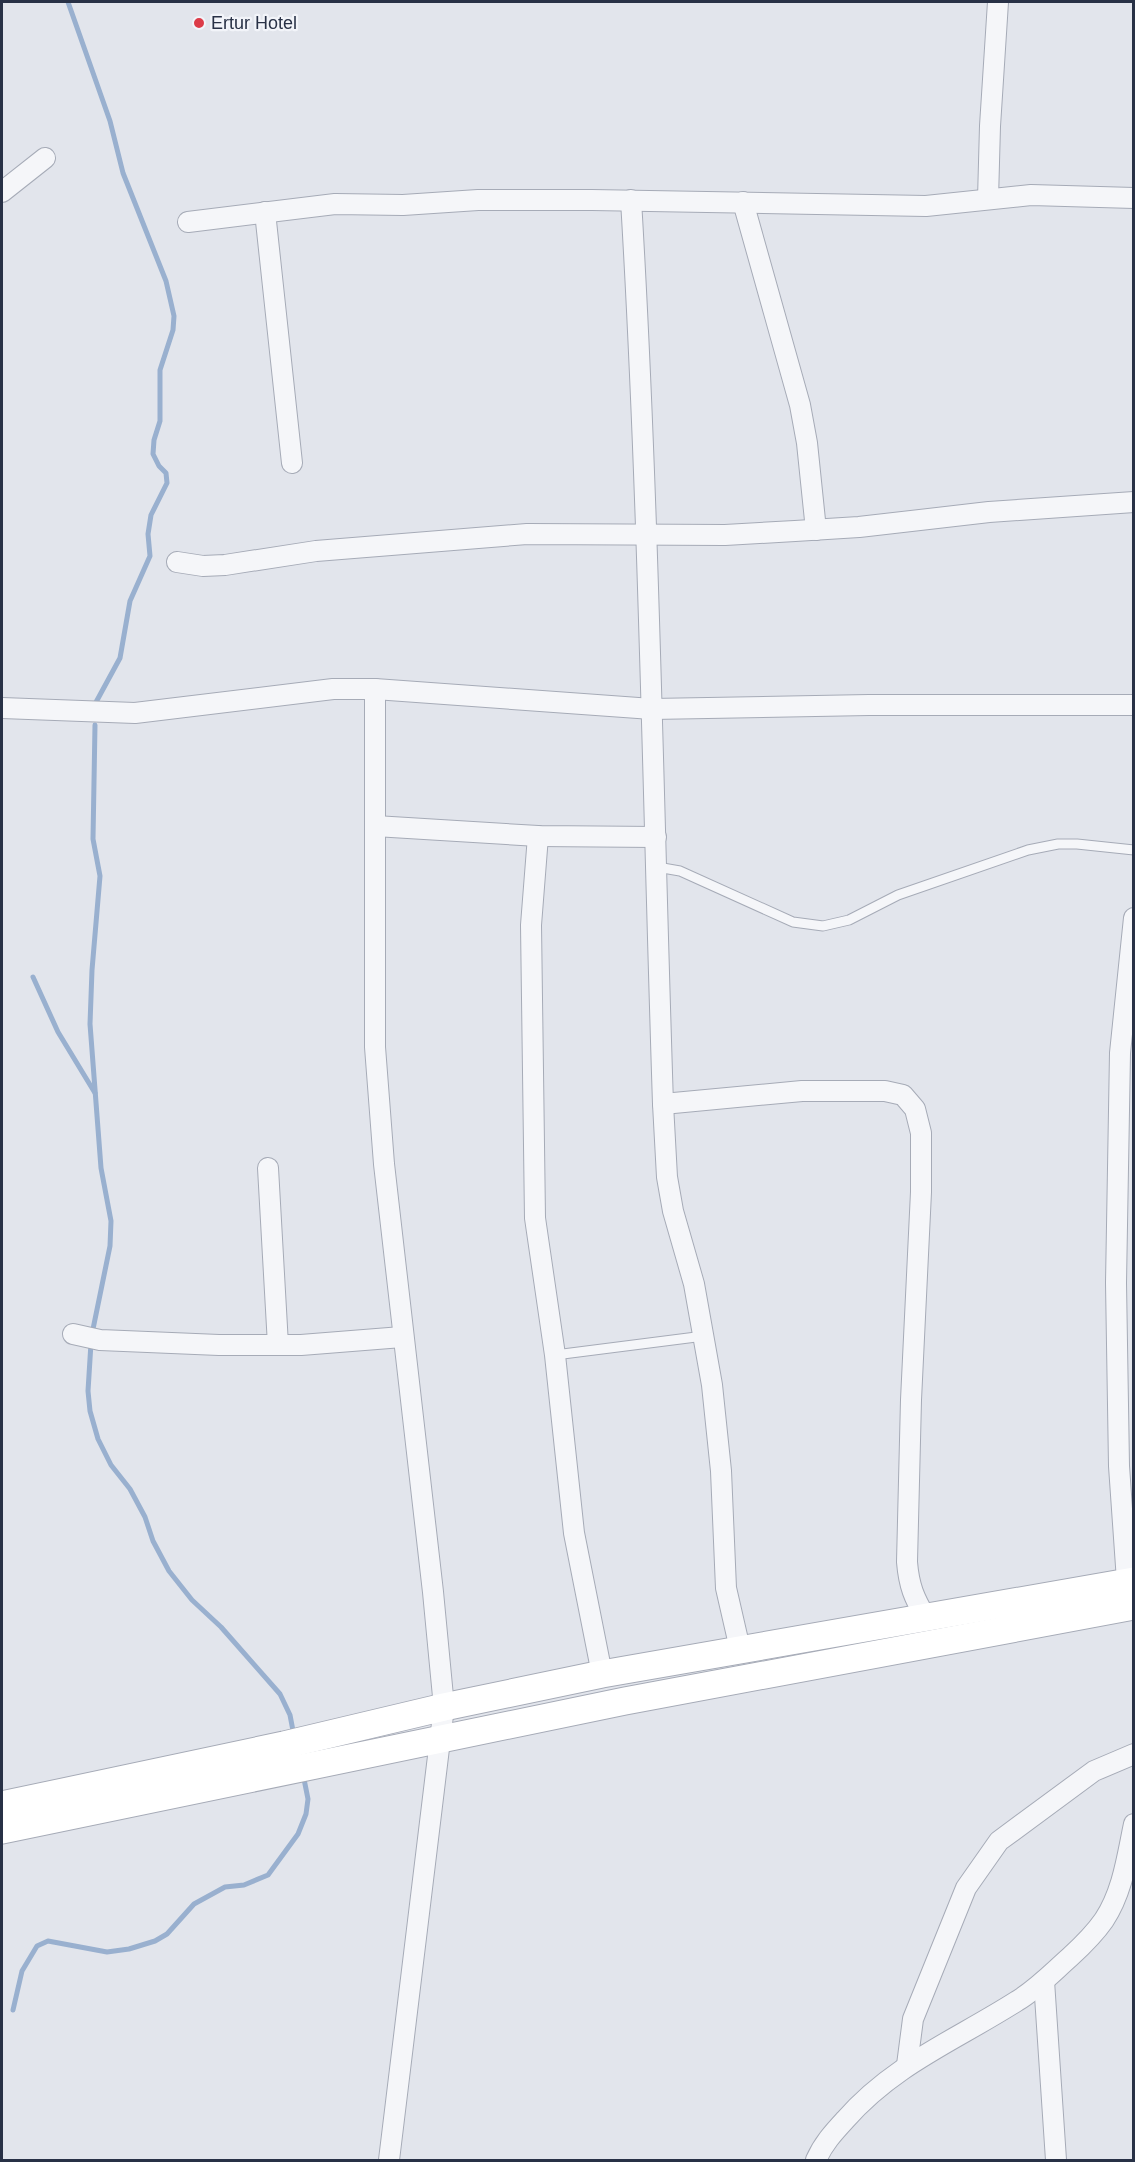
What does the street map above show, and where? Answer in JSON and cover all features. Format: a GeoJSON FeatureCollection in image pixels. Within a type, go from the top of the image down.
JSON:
{"type":"FeatureCollection","features":[{"type":"Feature","properties":{"kind":"main road"},"geometry":{"type":"LineString","coordinates":[[2,1804],[602,1674],[926,1618],[1131,1594]]}},
{"type":"Feature","properties":{"kind":"main road"},"geometry":{"type":"LineString","coordinates":[[2,1830],[1131,1594]]}},
{"type":"Feature","properties":{"kind":"street"},"geometry":{"type":"LineString","coordinates":[[988,199],[998,2]]}},
{"type":"Feature","properties":{"kind":"street"},"geometry":{"type":"LineString","coordinates":[[2,192],[45,158]]}},
{"type":"Feature","properties":{"kind":"street"},"geometry":{"type":"LineString","coordinates":[[188,222],[335,204],[403,205],[478,200],[631,200],[926,206],[1031,195],[1134,198]]}},
{"type":"Feature","properties":{"kind":"street"},"geometry":{"type":"LineString","coordinates":[[631,200],[647,534],[667,1177],[673,1211],[694,1284],[712,1385],[721,1471],[726,1588],[740,1649]]}},
{"type":"Feature","properties":{"kind":"street"},"geometry":{"type":"LineString","coordinates":[[743,202],[800,405],[807,443],[816,530]]}},
{"type":"Feature","properties":{"kind":"street"},"geometry":{"type":"LineString","coordinates":[[265,212],[292,463]]}},
{"type":"Feature","properties":{"kind":"street"},"geometry":{"type":"LineString","coordinates":[[177,562],[203,566],[225,565],[316,550],[527,534],[725,535],[816,530],[989,512],[1134,502]]}},
{"type":"Feature","properties":{"kind":"street"},"geometry":{"type":"LineString","coordinates":[[2,708],[135,713],[333,689],[375,689],[652,708],[1134,705]]}},
{"type":"Feature","properties":{"kind":"street"},"geometry":{"type":"LineString","coordinates":[[375,689],[375,1047],[384,1164],[402,1337],[433,1592],[444,1707],[389,2160]]}},
{"type":"Feature","properties":{"kind":"street"},"geometry":{"type":"LineString","coordinates":[[375,826],[538,836],[656,837]]}},
{"type":"Feature","properties":{"kind":"street"},"geometry":{"type":"LineString","coordinates":[[538,836],[531,925],[535,1218],[555,1355],[574,1533],[602,1674]]}},
{"type":"Feature","properties":{"kind":"street"},"geometry":{"type":"LineString","coordinates":[[1131,1594],[1119,1466],[1116,1283],[1120,1053],[1134,918]]}},
{"type":"Feature","properties":{"kind":"street"},"geometry":{"type":"LineString","coordinates":[[663,1104],[802,1090],[885,1091],[903,1095],[915,1108],[921,1133],[921,1192],[910,1412],[907,1562],[914,1598],[926,1618]]}},
{"type":"Feature","properties":{"kind":"street"},"geometry":{"type":"LineString","coordinates":[[268,1168],[278,1345]]}},
{"type":"Feature","properties":{"kind":"street"},"geometry":{"type":"LineString","coordinates":[[85,1337],[219,1345],[278,1345],[402,1337]]}},
{"type":"Feature","properties":{"kind":"street"},"geometry":{"type":"LineString","coordinates":[[907,2065],[914,2019],[966,1888],[999,1841],[1094,1771],[1134,1754]]}},
{"type":"Feature","properties":{"kind":"street"},"geometry":{"type":"LineString","coordinates":[[816,2160],[823,2145],[865,2097],[907,2065],[1019,2000],[1044,1981],[1083,1944],[1103,1920],[1116,1898],[1134,1824]]}},
{"type":"Feature","properties":{"kind":"street"},"geometry":{"type":"LineString","coordinates":[[1044,1981],[1056,2160]]}},
{"type":"Feature","properties":{"kind":"lane"},"geometry":{"type":"LineString","coordinates":[[657,867],[680,871],[793,921],[823,926],[849,920],[898,895],[1028,850],[1077,843],[1134,850]]}},
{"type":"Feature","properties":{"kind":"lane"},"geometry":{"type":"LineString","coordinates":[[555,1355],[704,1336]]}},
{"type":"Feature","properties":{"kind":"waterway"},"geometry":{"type":"LineString","coordinates":[[68,2],[110,121],[123,173],[166,281],[174,316],[173,330],[160,370],[160,421],[154,440],[153,454],[159,466],[166,473],[167,483],[151,515],[148,534],[150,556],[130,601],[120,658],[95,704]]}},
{"type":"Feature","properties":{"kind":"waterway"},"geometry":{"type":"LineString","coordinates":[[92,1334],[110,1246],[111,1221],[101,1168],[90,1024],[100,876],[93,839],[95,725]]}},
{"type":"Feature","properties":{"kind":"waterway"},"geometry":{"type":"LineString","coordinates":[[33,977],[58,1032],[95,1093]]}},
{"type":"Feature","properties":{"kind":"waterway"},"geometry":{"type":"LineString","coordinates":[[91,1343],[88,1391],[90,1411],[98,1439],[111,1465],[130,1489],[169,1571],[192,1600],[221,1627],[280,1694],[290,1715],[294,1736]]}},
{"type":"Feature","properties":{"kind":"waterway"},"geometry":{"type":"LineString","coordinates":[[13,2010],[22,1971],[37,1946],[48,1941],[107,1952],[129,1949],[155,1941],[167,1934],[194,1904],[225,1887],[244,1885],[268,1875],[298,1834],[306,1814],[308,1799],[303,1774]]}},
{"type":"Feature","properties":{"kind":"place","name":"Ertur Hotel"},"geometry":{"type":"Point","coordinates":[199,23]}}]}
